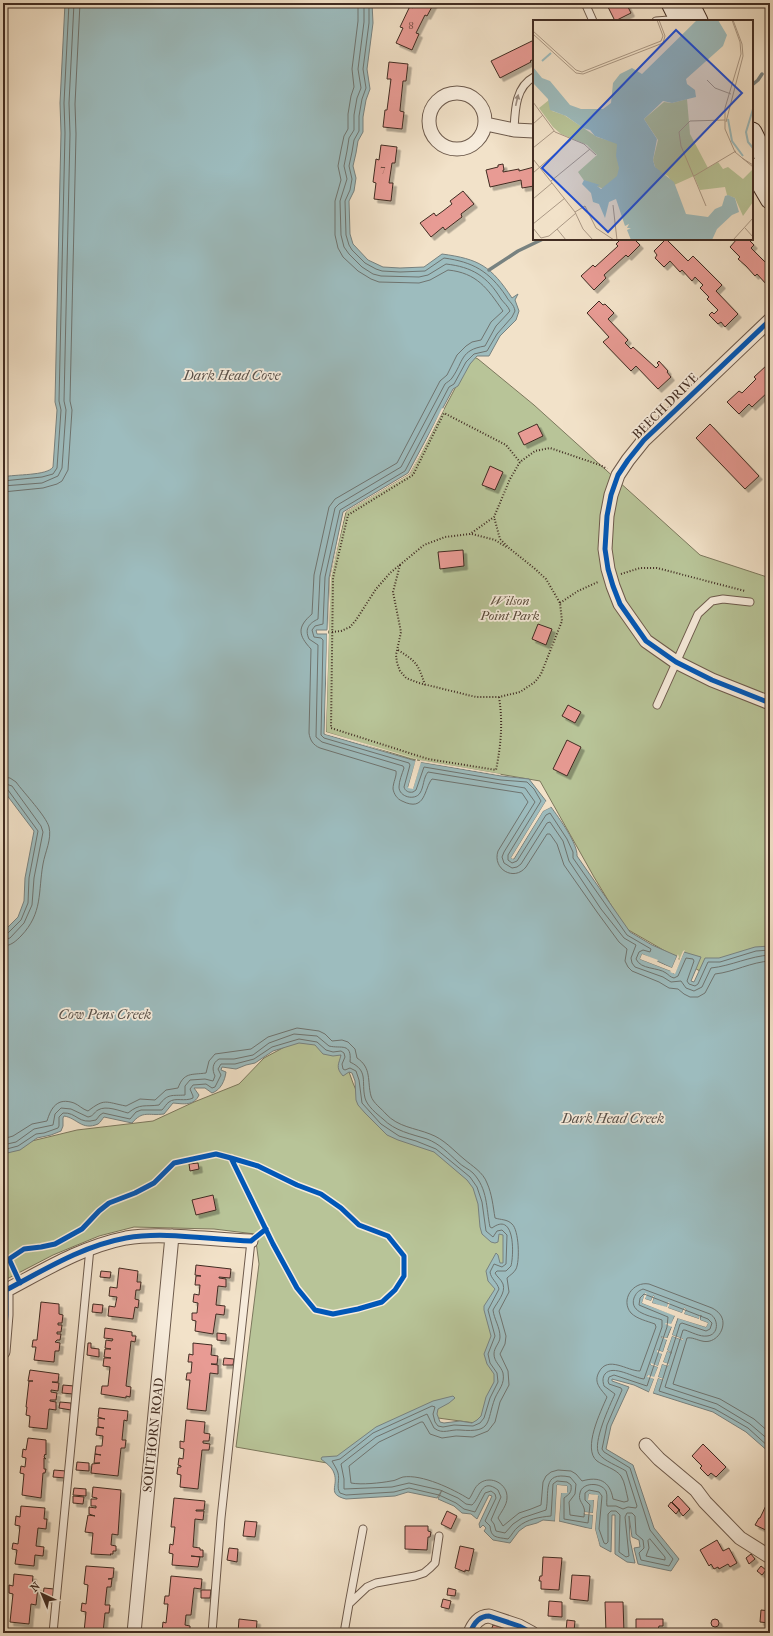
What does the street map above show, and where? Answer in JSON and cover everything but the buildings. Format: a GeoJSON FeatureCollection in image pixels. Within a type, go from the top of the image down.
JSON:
{"type":"FeatureCollection","features":[{"type":"Feature","properties":{"kind":"street"},"geometry":{"type":"LineString","coordinates":[[671,3],[680,20]]}},
{"type":"Feature","properties":{"kind":"street"},"geometry":{"type":"LineString","coordinates":[[690,3],[698,20]]}},
{"type":"Feature","properties":{"kind":"street"},"geometry":{"type":"LineString","coordinates":[[460,92],[469,95],[482,106],[486,124],[483,133],[473,144],[459,149],[450,148],[441,144],[434,137],[430,128],[429,118],[431,109],[436,101],[443,96],[460,92]]}},
{"type":"Feature","properties":{"kind":"street"},"geometry":{"type":"LineString","coordinates":[[486,124],[514,130],[533,131]]}},
{"type":"Feature","properties":{"kind":"street"},"geometry":{"type":"LineString","coordinates":[[753,134],[770,168]]}},
{"type":"Feature","properties":{"kind":"street"},"geometry":{"type":"LineString","coordinates":[[753,170],[770,200]]}},
{"type":"Feature","properties":{"kind":"street","name":"BEECH DRIVE"},"geometry":{"type":"LineString","coordinates":[[770,320],[648,436],[628,460],[618,475],[611,495],[605,530],[605,548],[610,577],[620,604],[646,641],[676,662],[712,680],[770,703]]}},
{"type":"Feature","properties":{"kind":"street"},"geometry":{"type":"LineString","coordinates":[[3,1352],[6,1315],[4,1291],[63,1260],[90,1248],[127,1238],[172,1236],[251,1241]]}},
{"type":"Feature","properties":{"kind":"street","name":"SOUTHORN ROAD"},"geometry":{"type":"LineString","coordinates":[[134,1633],[172,1236]]}},
{"type":"Feature","properties":{"kind":"street"},"geometry":{"type":"LineString","coordinates":[[646,1445],[659,1459],[696,1490],[705,1502],[740,1538],[770,1558]]}},
{"type":"Feature","properties":{"kind":"street"},"geometry":{"type":"LineString","coordinates":[[470,1633],[478,1621],[485,1616],[518,1626],[532,1633]]}},
{"type":"Feature","properties":{"kind":"lane"},"geometry":{"type":"LineString","coordinates":[[585,3],[593,20]]}},
{"type":"Feature","properties":{"kind":"lane"},"geometry":{"type":"LineString","coordinates":[[514,130],[515,110],[519,94],[523,85],[533,78]]}},
{"type":"Feature","properties":{"kind":"lane"},"geometry":{"type":"LineString","coordinates":[[657,705],[698,614],[712,601],[723,599],[750,602]]}},
{"type":"Feature","properties":{"kind":"lane"},"geometry":{"type":"LineString","coordinates":[[212,1633],[221,1518],[251,1241]]}},
{"type":"Feature","properties":{"kind":"lane"},"geometry":{"type":"LineString","coordinates":[[53,1633],[90,1248]]}},
{"type":"Feature","properties":{"kind":"lane"},"geometry":{"type":"LineString","coordinates":[[344,1633],[363,1529]]}},
{"type":"Feature","properties":{"kind":"lane"},"geometry":{"type":"LineString","coordinates":[[349,1604],[367,1587],[376,1583],[424,1573],[435,1564],[439,1536]]}},
{"type":"Feature","properties":{"kind":"path"},"geometry":{"type":"LineString","coordinates":[[499,697],[502,724],[501,747],[496,770],[428,759],[331,728],[333,578],[348,514],[413,476],[444,413],[506,445],[520,462]]}},
{"type":"Feature","properties":{"kind":"path"},"geometry":{"type":"LineString","coordinates":[[470,534],[494,517],[510,480],[520,462],[535,451],[550,448],[600,465],[618,475]]}},
{"type":"Feature","properties":{"kind":"path"},"geometry":{"type":"LineString","coordinates":[[400,565],[393,592],[401,632],[397,663],[400,671],[406,678],[425,685],[476,697],[499,697],[520,692],[535,682],[541,674],[562,621],[560,603],[546,579],[500,539],[494,517]]}},
{"type":"Feature","properties":{"kind":"path"},"geometry":{"type":"LineString","coordinates":[[332,632],[341,632],[350,627],[390,573],[424,545],[445,537],[470,534],[495,540],[509,548]]}},
{"type":"Feature","properties":{"kind":"path"},"geometry":{"type":"LineString","coordinates":[[560,603],[578,591],[610,577],[640,568],[657,568],[752,592]]}},
{"type":"Feature","properties":{"kind":"path"},"geometry":{"type":"LineString","coordinates":[[398,650],[412,659],[419,666],[425,685]]}},
{"type":"Feature","properties":{"kind":"green space","name":"Wilson Point Park"},"geometry":{"type":"Polygon","coordinates":[[[472,356],[478,359],[534,405],[700,555],[770,578],[770,953],[705,974],[625,928],[594,877],[540,781],[411,759],[326,732],[330,578],[346,512],[410,474],[472,356]]]}},
{"type":"Feature","properties":{"kind":"green space"},"geometry":{"type":"Polygon","coordinates":[[[311,1040],[328,1045],[344,1058],[364,1109],[432,1149],[484,1191],[505,1237],[498,1397],[475,1423],[438,1418],[406,1419],[344,1466],[236,1447],[259,1264],[255,1234],[214,1229],[134,1227],[99,1236],[53,1255],[3,1281],[3,1148],[77,1130],[153,1121],[194,1102],[239,1084],[264,1058],[292,1043],[311,1040]]]}},
{"type":"Feature","properties":{"kind":"water"},"geometry":{"type":"Polygon","coordinates":[[[65,3],[372,3],[373,23],[367,69],[370,89],[366,100],[363,117],[363,132],[358,141],[353,166],[356,178],[354,191],[349,201],[350,234],[353,244],[368,260],[383,267],[424,267],[442,254],[466,258],[490,271],[512,298],[518,294],[515,300],[519,311],[516,320],[500,336],[489,356],[477,356],[470,364],[458,386],[453,389],[408,473],[343,512],[329,578],[327,630],[316,630],[317,634],[327,634],[324,734],[416,761],[408,787],[413,788],[420,762],[501,776],[529,779],[546,801],[511,858],[514,859],[543,811],[551,807],[571,838],[577,856],[630,932],[652,945],[677,956],[672,968],[642,954],[640,959],[671,971],[674,974],[684,952],[701,957],[691,981],[694,982],[705,958],[719,958],[755,947],[770,946],[770,1453],[746,1432],[713,1412],[653,1393],[658,1378],[663,1380],[658,1377],[662,1364],[668,1366],[668,1364],[663,1362],[667,1351],[672,1353],[667,1350],[672,1336],[682,1340],[683,1339],[672,1335],[678,1318],[706,1327],[708,1323],[700,1320],[701,1315],[699,1319],[684,1314],[686,1309],[684,1308],[682,1313],[668,1308],[668,1303],[667,1308],[652,1303],[654,1296],[651,1301],[645,1299],[645,1294],[642,1303],[675,1315],[671,1325],[666,1324],[672,1326],[667,1338],[661,1337],[667,1339],[663,1352],[657,1350],[662,1354],[658,1366],[651,1364],[658,1367],[654,1378],[647,1376],[654,1379],[649,1392],[634,1385],[612,1379],[612,1381],[629,1387],[611,1426],[606,1449],[633,1465],[654,1528],[679,1559],[671,1571],[638,1564],[634,1548],[640,1547],[639,1540],[632,1537],[629,1516],[630,1540],[635,1563],[627,1562],[615,1554],[615,1515],[612,1515],[611,1552],[600,1546],[595,1529],[598,1496],[589,1494],[589,1499],[594,1500],[593,1513],[585,1512],[584,1514],[593,1515],[592,1529],[559,1521],[561,1492],[567,1492],[567,1486],[557,1485],[555,1521],[543,1520],[526,1526],[519,1531],[510,1543],[493,1540],[484,1531],[486,1528],[483,1525],[480,1528],[479,1524],[492,1496],[489,1495],[477,1519],[471,1514],[462,1513],[454,1506],[438,1499],[442,1490],[437,1498],[408,1492],[395,1496],[346,1499],[336,1495],[334,1489],[334,1473],[321,1459],[322,1457],[337,1456],[376,1427],[433,1401],[453,1396],[455,1398],[438,1409],[437,1414],[440,1422],[460,1421],[472,1423],[481,1416],[486,1397],[494,1382],[494,1374],[487,1364],[484,1354],[491,1336],[484,1306],[495,1289],[488,1281],[486,1271],[496,1253],[500,1263],[503,1263],[503,1235],[499,1234],[498,1242],[495,1243],[491,1242],[482,1234],[478,1204],[473,1188],[467,1180],[434,1152],[387,1135],[358,1105],[356,1100],[355,1081],[352,1073],[349,1072],[343,1076],[338,1068],[341,1055],[333,1056],[323,1054],[315,1045],[299,1043],[273,1051],[255,1063],[236,1069],[222,1067],[221,1070],[226,1072],[224,1081],[218,1090],[212,1093],[205,1088],[194,1088],[199,1095],[197,1099],[188,1104],[173,1103],[164,1114],[146,1114],[139,1116],[132,1123],[104,1117],[98,1124],[92,1126],[84,1125],[64,1116],[61,1131],[37,1138],[20,1150],[3,1154],[3,932],[18,917],[24,901],[25,878],[34,831],[3,790],[3,477],[44,472],[53,467],[57,410],[55,402],[61,133],[60,103],[65,3]]]}},
{"type":"Feature","properties":{"kind":"pier"},"geometry":{"type":"Polygon","coordinates":[[[442,408],[444,409],[410,475],[345,513],[331,578],[329,630],[327,632],[330,578],[344,513],[410,474],[442,408]]]}},
{"type":"Feature","properties":{"kind":"pier"},"geometry":{"type":"Polygon","coordinates":[[[327,632],[329,634],[326,732],[417,759],[410,786],[420,760],[501,774],[421,762],[413,789],[408,788],[416,759],[325,734],[327,632]]]}},
{"type":"Feature","properties":{"kind":"pier"},"geometry":{"type":"Polygon","coordinates":[[[546,801],[547,802],[544,809],[550,806],[551,807],[543,811],[513,859],[511,858],[546,801]]]}},
{"type":"Feature","properties":{"kind":"pier"},"geometry":{"type":"Polygon","coordinates":[[[685,950],[675,974],[640,959],[642,954],[658,960],[657,962],[672,968],[678,954],[679,957],[674,972],[683,951],[685,950]]]}},
{"type":"Feature","properties":{"kind":"pier"},"geometry":{"type":"Polygon","coordinates":[[[645,1293],[647,1294],[645,1299],[651,1301],[654,1296],[652,1303],[667,1307],[668,1302],[670,1303],[668,1308],[682,1313],[684,1308],[686,1309],[684,1314],[699,1319],[700,1314],[700,1320],[708,1323],[706,1327],[677,1318],[672,1335],[683,1340],[672,1336],[667,1350],[672,1353],[667,1351],[663,1362],[669,1364],[668,1366],[662,1364],[658,1377],[664,1379],[658,1378],[653,1393],[649,1392],[654,1379],[647,1377],[648,1375],[654,1377],[658,1367],[651,1365],[651,1363],[658,1366],[662,1354],[657,1352],[657,1350],[663,1352],[667,1340],[661,1337],[668,1338],[672,1327],[665,1324],[671,1324],[675,1316],[642,1303],[645,1293]]]}},
{"type":"Feature","properties":{"kind":"pier"},"geometry":{"type":"Polygon","coordinates":[[[557,1485],[567,1486],[567,1493],[561,1493],[559,1521],[555,1521],[557,1485]]]}},
{"type":"Feature","properties":{"kind":"pier"},"geometry":{"type":"Polygon","coordinates":[[[589,1494],[598,1495],[595,1529],[600,1547],[593,1531],[571,1527],[592,1529],[593,1515],[584,1514],[584,1512],[593,1513],[594,1500],[588,1500],[589,1494]]]}},
{"type":"Feature","properties":{"kind":"waterway"},"geometry":{"type":"LineString","coordinates":[[753,84],[762,74]]}},
{"type":"Feature","properties":{"kind":"waterway"},"geometry":{"type":"LineString","coordinates":[[489,270],[518,251],[541,240]]}},
{"type":"Feature","properties":{"kind":"cycle path"},"geometry":{"type":"LineString","coordinates":[[770,320],[644,440],[628,460],[618,475],[611,495],[607,516],[605,549],[608,569],[620,604],[646,641],[676,662],[712,680],[770,703]]}},
{"type":"Feature","properties":{"kind":"cycle path"},"geometry":{"type":"LineString","coordinates":[[20,1283],[9,1259],[24,1249],[55,1244],[82,1229],[109,1203],[135,1193],[154,1183],[174,1163],[216,1154],[231,1158],[258,1166],[297,1185],[321,1194],[341,1208],[359,1225],[388,1236],[404,1256],[404,1276],[395,1290],[382,1302],[358,1309],[333,1314],[315,1310],[297,1288],[273,1244],[231,1158]]}},
{"type":"Feature","properties":{"kind":"cycle path"},"geometry":{"type":"LineString","coordinates":[[3,1352],[6,1315],[6,1290],[49,1267],[94,1247],[126,1238],[156,1235],[251,1241],[266,1229]]}},
{"type":"Feature","properties":{"kind":"cycle path"},"geometry":{"type":"LineString","coordinates":[[470,1633],[477,1622],[485,1616],[519,1626],[532,1633]]}},
{"type":"Feature","properties":{"kind":"water label","name":"Dark Head Cove"},"geometry":{"type":"Point","coordinates":[232,375]}},
{"type":"Feature","properties":{"kind":"water label","name":"Cow Pens Creek"},"geometry":{"type":"Point","coordinates":[105,1014]}},
{"type":"Feature","properties":{"kind":"water label","name":"Dark Head Creek"},"geometry":{"type":"Point","coordinates":[613,1118]}}]}
